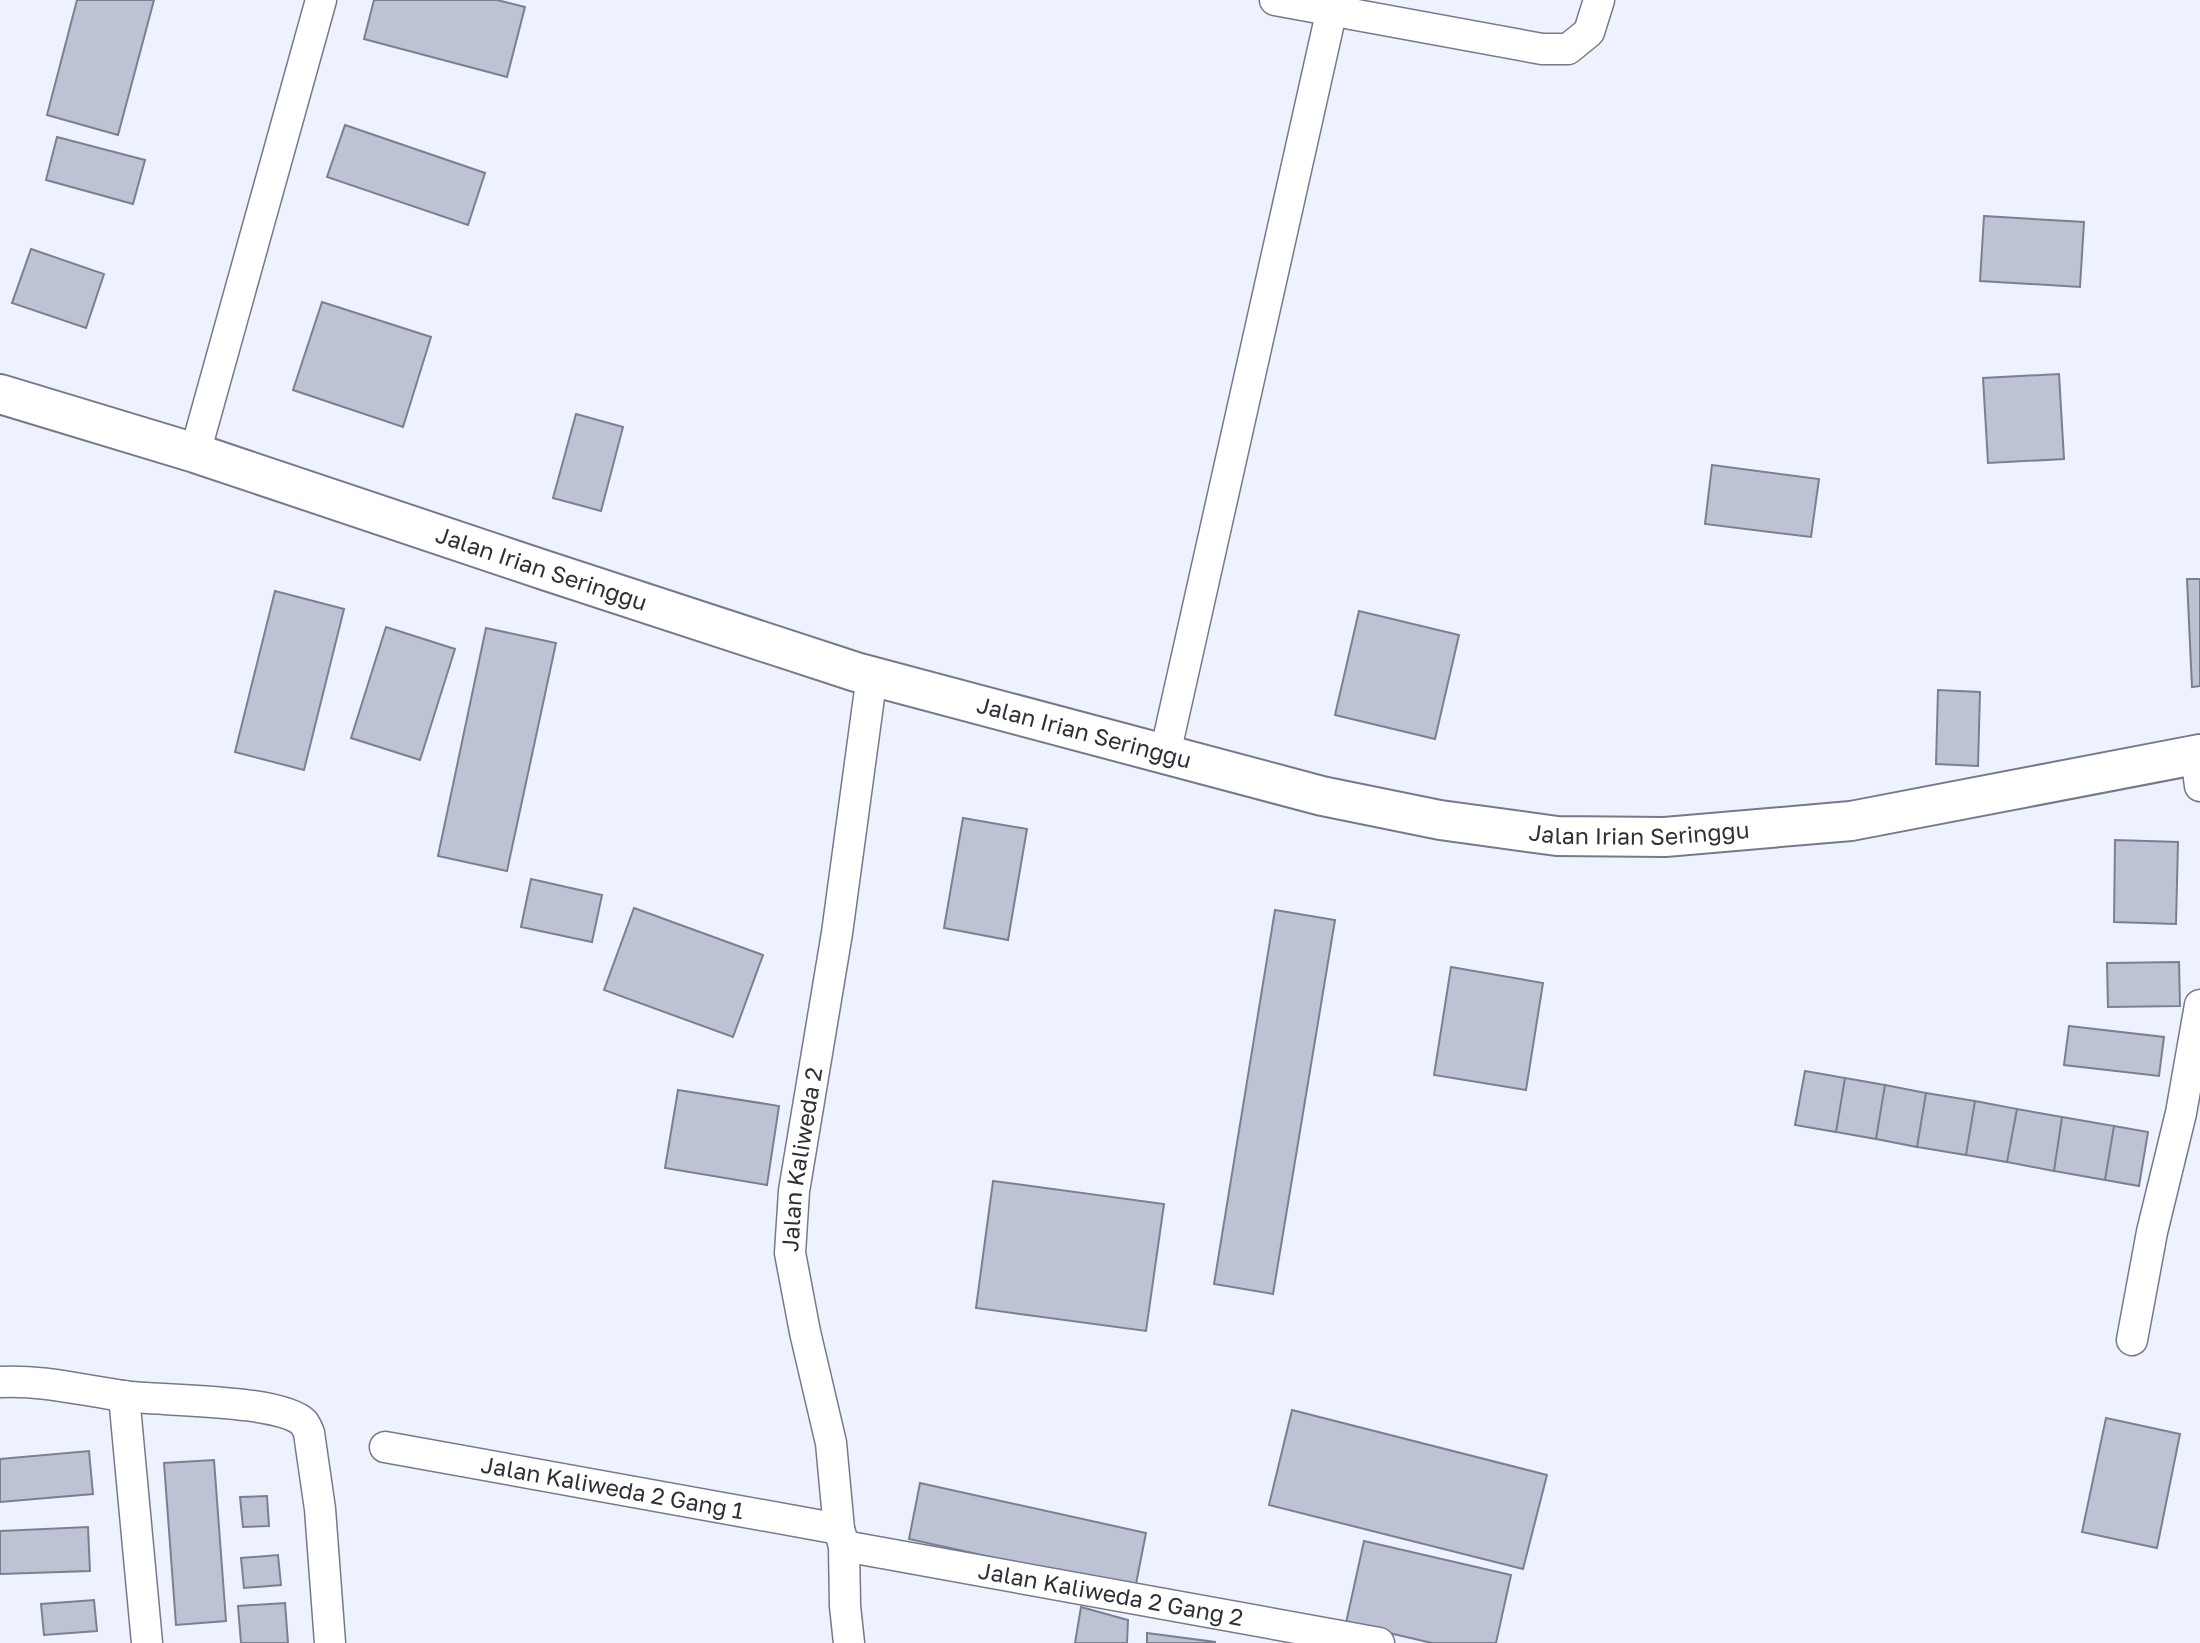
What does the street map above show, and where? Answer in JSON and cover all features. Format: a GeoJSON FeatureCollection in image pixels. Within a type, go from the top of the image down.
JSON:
{"type":"FeatureCollection","features":[{"type":"Feature","properties":{"kind":"street"},"geometry":{"type":"LineString","coordinates":[[195,453],[321,0]]}},
{"type":"Feature","properties":{"kind":"street"},"geometry":{"type":"LineString","coordinates":[[1275,0],[1333,5],[1542,49],[1568,49],[1589,33],[1599,0]]}},
{"type":"Feature","properties":{"kind":"street"},"geometry":{"type":"LineString","coordinates":[[1165,754],[1333,5]]}},
{"type":"Feature","properties":{"kind":"street","name":"Jalan Irian Seringgu"},"geometry":{"type":"LineString","coordinates":[[0,394],[195,453],[568,578],[872,675],[1322,796],[1440,820],[1558,836],[1665,837],[1851,821],[2199,765]]}},
{"type":"Feature","properties":{"kind":"street","name":"Jalan Kaliweda 2"},"geometry":{"type":"LineString","coordinates":[[849,1643],[831,1443],[790,1253],[794,1191],[837,933],[872,675]]}},
{"type":"Feature","properties":{"kind":"street"},"geometry":{"type":"LineString","coordinates":[[2132,1340],[2152,1232],[2181,1113],[2200,1005]]}},
{"type":"Feature","properties":{"kind":"street"},"geometry":{"type":"LineString","coordinates":[[0,1382],[55,1383],[124,1396],[247,1405],[275,1411],[303,1422],[309,1433],[320,1509],[330,1643]]}},
{"type":"Feature","properties":{"kind":"street"},"geometry":{"type":"LineString","coordinates":[[124,1396],[147,1643]]}},
{"type":"Feature","properties":{"kind":"street","name":"Jalan Kaliweda 2 Gang 1"},"geometry":{"type":"LineString","coordinates":[[385,1447],[841,1538]]}},
{"type":"Feature","properties":{"kind":"street","name":"Jalan Kaliweda 2 Gang 2"},"geometry":{"type":"LineString","coordinates":[[841,1538],[1379,1643]]}},
{"type":"Feature","properties":{"kind":"building"},"geometry":{"type":"Polygon","coordinates":[[[77,0],[154,0],[118,135],[47,115],[77,0]]]}},
{"type":"Feature","properties":{"kind":"building"},"geometry":{"type":"Polygon","coordinates":[[[374,0],[497,0],[525,7],[507,77],[364,39],[374,0]]]}},
{"type":"Feature","properties":{"kind":"building"},"geometry":{"type":"Polygon","coordinates":[[[345,125],[485,173],[468,225],[327,177],[345,125]]]}},
{"type":"Feature","properties":{"kind":"building"},"geometry":{"type":"Polygon","coordinates":[[[57,137],[145,160],[133,204],[46,180],[57,137]]]}},
{"type":"Feature","properties":{"kind":"building"},"geometry":{"type":"Polygon","coordinates":[[[1984,216],[2084,222],[2080,287],[1980,281],[1984,216]]]}},
{"type":"Feature","properties":{"kind":"building"},"geometry":{"type":"Polygon","coordinates":[[[31,249],[104,274],[86,328],[12,303],[31,249]]]}},
{"type":"Feature","properties":{"kind":"building"},"geometry":{"type":"Polygon","coordinates":[[[322,302],[431,337],[403,427],[293,390],[322,302]]]}},
{"type":"Feature","properties":{"kind":"building"},"geometry":{"type":"Polygon","coordinates":[[[2059,374],[2064,459],[1988,463],[1983,378],[2059,374]]]}},
{"type":"Feature","properties":{"kind":"building"},"geometry":{"type":"Polygon","coordinates":[[[576,414],[623,427],[601,511],[553,498],[576,414]]]}},
{"type":"Feature","properties":{"kind":"building"},"geometry":{"type":"Polygon","coordinates":[[[1712,465],[1819,479],[1811,537],[1705,524],[1712,465]]]}},
{"type":"Feature","properties":{"kind":"building"},"geometry":{"type":"Polygon","coordinates":[[[2187,579],[2200,579],[2200,686],[2192,687],[2187,579]]]}},
{"type":"Feature","properties":{"kind":"building"},"geometry":{"type":"Polygon","coordinates":[[[275,591],[344,609],[304,770],[235,752],[275,591]]]}},
{"type":"Feature","properties":{"kind":"building"},"geometry":{"type":"Polygon","coordinates":[[[1359,611],[1459,635],[1435,739],[1335,715],[1359,611]]]}},
{"type":"Feature","properties":{"kind":"building"},"geometry":{"type":"Polygon","coordinates":[[[386,627],[455,649],[420,760],[351,738],[386,627]]]}},
{"type":"Feature","properties":{"kind":"building"},"geometry":{"type":"Polygon","coordinates":[[[486,628],[556,643],[507,871],[438,856],[486,628]]]}},
{"type":"Feature","properties":{"kind":"building"},"geometry":{"type":"Polygon","coordinates":[[[1938,690],[1980,692],[1978,766],[1936,764],[1938,690]]]}},
{"type":"Feature","properties":{"kind":"building"},"geometry":{"type":"Polygon","coordinates":[[[963,818],[1027,829],[1008,940],[944,928],[963,818]]]}},
{"type":"Feature","properties":{"kind":"building"},"geometry":{"type":"Polygon","coordinates":[[[2115,840],[2178,842],[2176,924],[2114,922],[2115,840]]]}},
{"type":"Feature","properties":{"kind":"building"},"geometry":{"type":"Polygon","coordinates":[[[531,879],[602,895],[592,942],[521,927],[531,879]]]}},
{"type":"Feature","properties":{"kind":"building"},"geometry":{"type":"Polygon","coordinates":[[[634,908],[763,955],[733,1037],[604,990],[634,908]]]}},
{"type":"Feature","properties":{"kind":"building"},"geometry":{"type":"Polygon","coordinates":[[[1275,910],[1335,920],[1273,1294],[1214,1284],[1275,910]]]}},
{"type":"Feature","properties":{"kind":"building"},"geometry":{"type":"Polygon","coordinates":[[[2179,962],[2180,1006],[2108,1007],[2107,963],[2179,962]]]}},
{"type":"Feature","properties":{"kind":"building"},"geometry":{"type":"Polygon","coordinates":[[[1451,967],[1543,983],[1526,1090],[1434,1075],[1451,967]]]}},
{"type":"Feature","properties":{"kind":"building"},"geometry":{"type":"Polygon","coordinates":[[[2069,1026],[2164,1037],[2159,1076],[2064,1065],[2069,1026]]]}},
{"type":"Feature","properties":{"kind":"building"},"geometry":{"type":"Polygon","coordinates":[[[1805,1071],[1845,1078],[1836,1132],[1795,1125],[1805,1071]]]}},
{"type":"Feature","properties":{"kind":"building"},"geometry":{"type":"Polygon","coordinates":[[[1845,1078],[1885,1085],[1876,1139],[1836,1132],[1845,1078]]]}},
{"type":"Feature","properties":{"kind":"building"},"geometry":{"type":"Polygon","coordinates":[[[1885,1085],[1926,1093],[1917,1147],[1876,1139],[1885,1085]]]}},
{"type":"Feature","properties":{"kind":"building"},"geometry":{"type":"Polygon","coordinates":[[[678,1090],[779,1106],[767,1185],[665,1168],[678,1090]]]}},
{"type":"Feature","properties":{"kind":"building"},"geometry":{"type":"Polygon","coordinates":[[[1926,1093],[1975,1101],[1966,1155],[1917,1147],[1926,1093]]]}},
{"type":"Feature","properties":{"kind":"building"},"geometry":{"type":"Polygon","coordinates":[[[1975,1101],[2017,1109],[2007,1162],[1966,1155],[1975,1101]]]}},
{"type":"Feature","properties":{"kind":"building"},"geometry":{"type":"Polygon","coordinates":[[[2017,1109],[2062,1117],[2054,1171],[2007,1162],[2017,1109]]]}},
{"type":"Feature","properties":{"kind":"building"},"geometry":{"type":"Polygon","coordinates":[[[2062,1117],[2114,1126],[2105,1180],[2054,1171],[2062,1117]]]}},
{"type":"Feature","properties":{"kind":"building"},"geometry":{"type":"Polygon","coordinates":[[[2114,1126],[2148,1132],[2139,1186],[2105,1180],[2114,1126]]]}},
{"type":"Feature","properties":{"kind":"building"},"geometry":{"type":"Polygon","coordinates":[[[993,1181],[1164,1204],[1146,1331],[976,1308],[993,1181]]]}},
{"type":"Feature","properties":{"kind":"building"},"geometry":{"type":"Polygon","coordinates":[[[1292,1410],[1547,1475],[1523,1569],[1269,1505],[1292,1410]]]}},
{"type":"Feature","properties":{"kind":"building"},"geometry":{"type":"Polygon","coordinates":[[[2106,1418],[2180,1434],[2157,1548],[2082,1532],[2106,1418]]]}},
{"type":"Feature","properties":{"kind":"building"},"geometry":{"type":"Polygon","coordinates":[[[89,1451],[93,1494],[0,1502],[0,1459],[89,1451]]]}},
{"type":"Feature","properties":{"kind":"building"},"geometry":{"type":"Polygon","coordinates":[[[214,1460],[226,1621],[176,1625],[164,1463],[214,1460]]]}},
{"type":"Feature","properties":{"kind":"building"},"geometry":{"type":"Polygon","coordinates":[[[920,1483],[1146,1533],[1135,1589],[909,1539],[920,1483]]]}},
{"type":"Feature","properties":{"kind":"building"},"geometry":{"type":"Polygon","coordinates":[[[267,1496],[269,1526],[243,1527],[240,1497],[267,1496]]]}},
{"type":"Feature","properties":{"kind":"building"},"geometry":{"type":"Polygon","coordinates":[[[88,1527],[90,1571],[0,1574],[0,1531],[88,1527]]]}},
{"type":"Feature","properties":{"kind":"building"},"geometry":{"type":"Polygon","coordinates":[[[1364,1541],[1511,1575],[1496,1643],[1432,1643],[1346,1623],[1364,1541]]]}},
{"type":"Feature","properties":{"kind":"building"},"geometry":{"type":"Polygon","coordinates":[[[278,1555],[281,1585],[244,1588],[241,1558],[278,1555]]]}},
{"type":"Feature","properties":{"kind":"building"},"geometry":{"type":"Polygon","coordinates":[[[94,1600],[97,1631],[44,1635],[41,1604],[94,1600]]]}},
{"type":"Feature","properties":{"kind":"building"},"geometry":{"type":"Polygon","coordinates":[[[285,1603],[288,1643],[241,1643],[238,1606],[285,1603]]]}},
{"type":"Feature","properties":{"kind":"building"},"geometry":{"type":"Polygon","coordinates":[[[1081,1607],[1128,1620],[1127,1643],[1075,1643],[1081,1607]]]}},
{"type":"Feature","properties":{"kind":"building"},"geometry":{"type":"Polygon","coordinates":[[[1147,1633],[1215,1642],[1215,1643],[1147,1643],[1147,1633]]]}}]}
